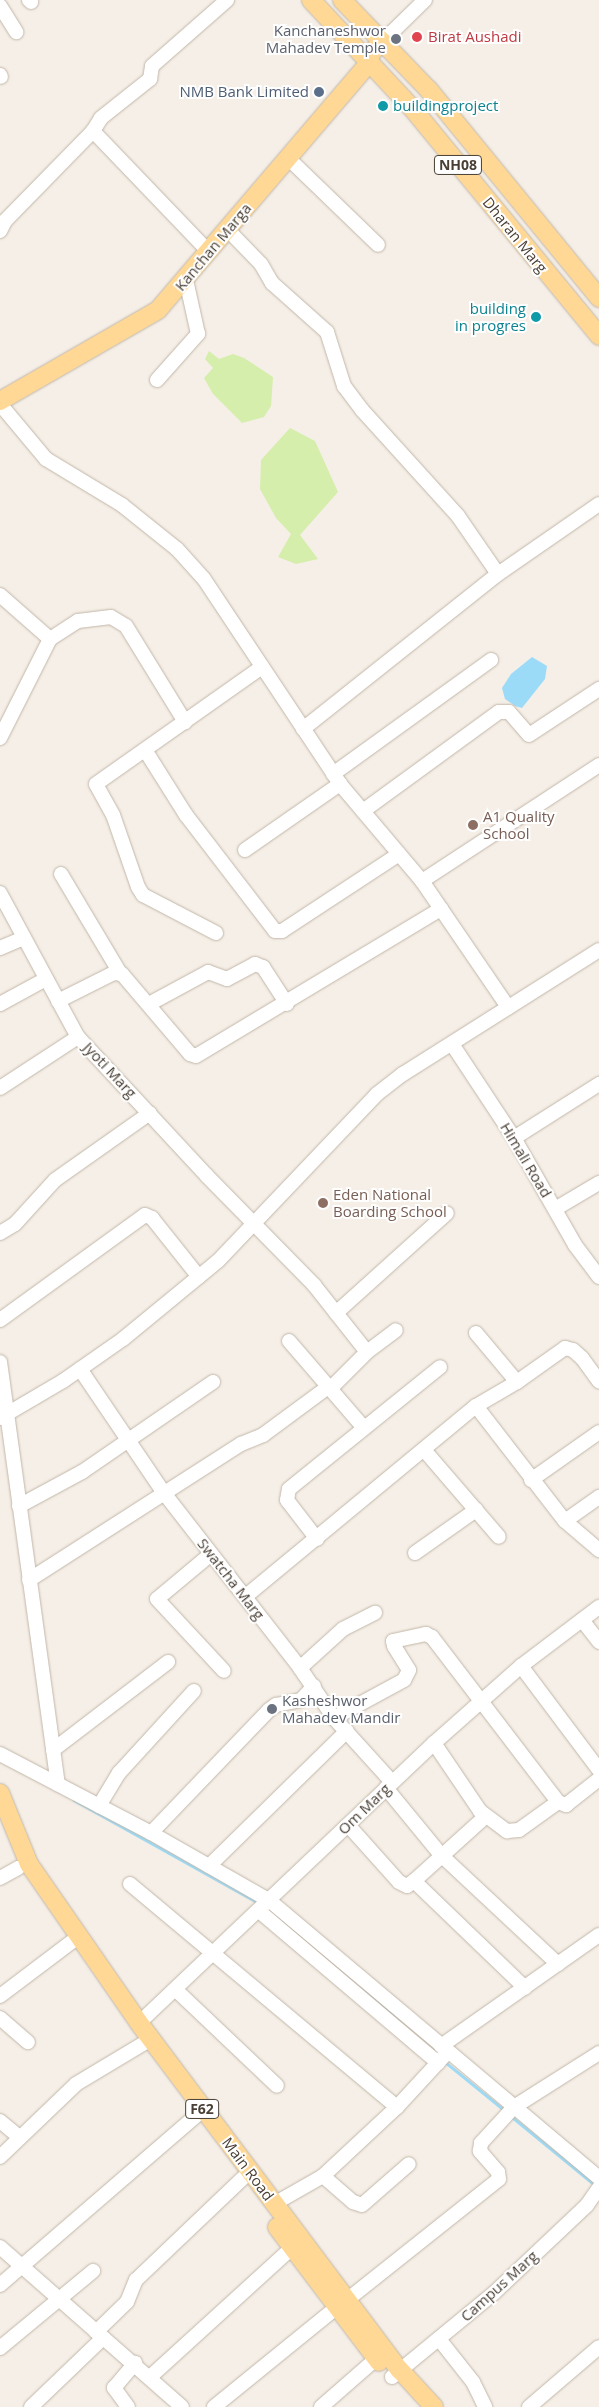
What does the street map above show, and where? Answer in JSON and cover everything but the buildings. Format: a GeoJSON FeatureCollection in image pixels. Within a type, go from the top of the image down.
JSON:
{"type":"FeatureCollection","features":[{"type":"Feature","properties":{"kind":"main road","name":"Dharan Marg"},"geometry":{"type":"LineString","coordinates":[[310,0],[412,108],[599,336]]}},
{"type":"Feature","properties":{"kind":"main road","name":"Dharan Marg"},"geometry":{"type":"LineString","coordinates":[[342,0],[429,90],[599,298]]}},
{"type":"Feature","properties":{"kind":"main road","name":"Kanchan Marga"},"geometry":{"type":"LineString","coordinates":[[0,403],[158,310],[186,280],[368,63],[371,53],[382,42]]}},
{"type":"Feature","properties":{"kind":"main road","name":"Main Road"},"geometry":{"type":"LineString","coordinates":[[1,1800],[29,1864],[74,1939],[292,2248],[342,2304],[420,2407]]}},
{"type":"Feature","properties":{"kind":"main road","name":"Main Road"},"geometry":{"type":"LineString","coordinates":[[0,1824],[18,1868],[139,2023],[146,2043]]}},
{"type":"Feature","properties":{"kind":"main road","name":"Main Road"},"geometry":{"type":"LineString","coordinates":[[199,2114],[274,2204],[377,2358],[434,2407]]}},
{"type":"Feature","properties":{"kind":"street"},"geometry":{"type":"LineString","coordinates":[[2,222],[93,131],[101,118],[150,79],[152,66],[227,0]]}},
{"type":"Feature","properties":{"kind":"street"},"geometry":{"type":"LineString","coordinates":[[382,42],[424,0]]}},
{"type":"Feature","properties":{"kind":"street"},"geometry":{"type":"LineString","coordinates":[[0,6],[16,32]]}},
{"type":"Feature","properties":{"kind":"street"},"geometry":{"type":"LineString","coordinates":[[93,131],[209,252]]}},
{"type":"Feature","properties":{"kind":"street"},"geometry":{"type":"LineString","coordinates":[[288,158],[378,245]]}},
{"type":"Feature","properties":{"kind":"street"},"geometry":{"type":"LineString","coordinates":[[228,230],[261,264],[272,283],[327,332],[344,386],[362,410],[458,516],[498,574]]}},
{"type":"Feature","properties":{"kind":"street"},"geometry":{"type":"LineString","coordinates":[[157,380],[198,334],[186,280]]}},
{"type":"Feature","properties":{"kind":"street"},"geometry":{"type":"LineString","coordinates":[[0,403],[46,459],[122,505],[177,549],[204,579],[336,779],[422,881],[508,1007]]}},
{"type":"Feature","properties":{"kind":"street"},"geometry":{"type":"LineString","coordinates":[[303,729],[498,574],[599,504]]}},
{"type":"Feature","properties":{"kind":"street"},"geometry":{"type":"LineString","coordinates":[[0,595],[50,639]]}},
{"type":"Feature","properties":{"kind":"street"},"geometry":{"type":"LineString","coordinates":[[0,738],[50,639],[78,620],[111,617],[120,620],[185,722]]}},
{"type":"Feature","properties":{"kind":"street"},"geometry":{"type":"LineString","coordinates":[[245,850],[491,660]]}},
{"type":"Feature","properties":{"kind":"street"},"geometry":{"type":"LineString","coordinates":[[216,933],[143,894],[138,887],[113,815],[96,786],[99,778],[145,750],[262,667]]}},
{"type":"Feature","properties":{"kind":"street"},"geometry":{"type":"LineString","coordinates":[[363,811],[499,712],[509,712],[529,735],[599,689]]}},
{"type":"Feature","properties":{"kind":"street"},"geometry":{"type":"LineString","coordinates":[[145,750],[186,815],[275,931],[282,932],[399,854]]}},
{"type":"Feature","properties":{"kind":"street"},"geometry":{"type":"LineString","coordinates":[[422,881],[599,765]]}},
{"type":"Feature","properties":{"kind":"street"},"geometry":{"type":"LineString","coordinates":[[60,874],[120,973],[194,1056],[287,1004],[441,909]]}},
{"type":"Feature","properties":{"kind":"street","name":"Jyoti Marg"},"geometry":{"type":"LineString","coordinates":[[0,893],[78,1037],[150,1112],[207,1176],[255,1222],[336,1313],[367,1352]]}},
{"type":"Feature","properties":{"kind":"street"},"geometry":{"type":"LineString","coordinates":[[0,948],[24,938]]}},
{"type":"Feature","properties":{"kind":"street"},"geometry":{"type":"LineString","coordinates":[[3,1417],[80,1369],[123,1339],[198,1277],[255,1222],[377,1094],[508,1007],[599,950]]}},
{"type":"Feature","properties":{"kind":"street"},"geometry":{"type":"LineString","coordinates":[[149,1004],[208,972],[227,979],[255,964],[262,967],[287,1004]]}},
{"type":"Feature","properties":{"kind":"street"},"geometry":{"type":"LineString","coordinates":[[58,1001],[120,973]]}},
{"type":"Feature","properties":{"kind":"street"},"geometry":{"type":"LineString","coordinates":[[0,1004],[46,979]]}},
{"type":"Feature","properties":{"kind":"street"},"geometry":{"type":"LineString","coordinates":[[0,1088],[78,1037]]}},
{"type":"Feature","properties":{"kind":"street","name":"Himali Road"},"geometry":{"type":"LineString","coordinates":[[452,1044],[514,1138],[575,1245],[599,1276]]}},
{"type":"Feature","properties":{"kind":"street"},"geometry":{"type":"LineString","coordinates":[[514,1138],[599,1084]]}},
{"type":"Feature","properties":{"kind":"street"},"geometry":{"type":"LineString","coordinates":[[0,1233],[15,1224],[55,1180],[150,1112]]}},
{"type":"Feature","properties":{"kind":"street"},"geometry":{"type":"LineString","coordinates":[[555,1209],[599,1183]]}},
{"type":"Feature","properties":{"kind":"street"},"geometry":{"type":"LineString","coordinates":[[336,1313],[447,1213]]}},
{"type":"Feature","properties":{"kind":"street"},"geometry":{"type":"LineString","coordinates":[[0,1320],[145,1215],[152,1218],[198,1277]]}},
{"type":"Feature","properties":{"kind":"street"},"geometry":{"type":"LineString","coordinates":[[29,1580],[241,1444],[263,1435],[329,1388],[367,1352],[396,1330]]}},
{"type":"Feature","properties":{"kind":"street"},"geometry":{"type":"LineString","coordinates":[[476,1333],[517,1382]]}},
{"type":"Feature","properties":{"kind":"street"},"geometry":{"type":"LineString","coordinates":[[289,1341],[364,1428]]}},
{"type":"Feature","properties":{"kind":"street"},"geometry":{"type":"LineString","coordinates":[[246,1596],[425,1451],[476,1406],[517,1382],[565,1348],[573,1350],[582,1358],[599,1381]]}},
{"type":"Feature","properties":{"kind":"street"},"geometry":{"type":"LineString","coordinates":[[0,1362],[4,1377],[3,1417],[19,1506],[58,1784]]}},
{"type":"Feature","properties":{"kind":"street"},"geometry":{"type":"LineString","coordinates":[[317,1538],[287,1500],[287,1492],[440,1367]]}},
{"type":"Feature","properties":{"kind":"street","name":"Swatcha Marg"},"geometry":{"type":"LineString","coordinates":[[80,1369],[164,1493],[246,1596],[314,1686],[334,1718],[347,1731],[441,1855],[558,1964]]}},
{"type":"Feature","properties":{"kind":"street"},"geometry":{"type":"LineString","coordinates":[[19,1506],[82,1472],[213,1382]]}},
{"type":"Feature","properties":{"kind":"street"},"geometry":{"type":"LineString","coordinates":[[476,1406],[531,1480],[565,1521],[599,1550]]}},
{"type":"Feature","properties":{"kind":"street"},"geometry":{"type":"LineString","coordinates":[[531,1480],[599,1432]]}},
{"type":"Feature","properties":{"kind":"street"},"geometry":{"type":"LineString","coordinates":[[425,1451],[499,1537]]}},
{"type":"Feature","properties":{"kind":"street"},"geometry":{"type":"LineString","coordinates":[[565,1521],[599,1497]]}},
{"type":"Feature","properties":{"kind":"street"},"geometry":{"type":"LineString","coordinates":[[415,1553],[476,1510]]}},
{"type":"Feature","properties":{"kind":"street"},"geometry":{"type":"LineString","coordinates":[[211,1554],[157,1598],[224,1671]]}},
{"type":"Feature","properties":{"kind":"street","name":"Om Marg"},"geometry":{"type":"LineString","coordinates":[[139,2023],[270,1901],[434,1743],[521,1666],[599,1607]]}},
{"type":"Feature","properties":{"kind":"street"},"geometry":{"type":"LineString","coordinates":[[300,1668],[343,1629],[375,1613]]}},
{"type":"Feature","properties":{"kind":"street"},"geometry":{"type":"LineString","coordinates":[[582,1620],[599,1642]]}},
{"type":"Feature","properties":{"kind":"street"},"geometry":{"type":"LineString","coordinates":[[334,1718],[404,1680],[409,1670],[394,1646],[394,1641],[426,1634],[432,1637],[558,1802],[566,1805],[599,1779]]}},
{"type":"Feature","properties":{"kind":"street"},"geometry":{"type":"LineString","coordinates":[[53,1750],[168,1662]]}},
{"type":"Feature","properties":{"kind":"street"},"geometry":{"type":"LineString","coordinates":[[521,1666],[599,1770]]}},
{"type":"Feature","properties":{"kind":"street"},"geometry":{"type":"LineString","coordinates":[[151,1833],[269,1710],[276,1705],[301,1700],[314,1686]]}},
{"type":"Feature","properties":{"kind":"street"},"geometry":{"type":"LineString","coordinates":[[99,1806],[119,1773],[194,1691]]}},
{"type":"Feature","properties":{"kind":"street"},"geometry":{"type":"LineString","coordinates":[[209,1866],[347,1731]]}},
{"type":"Feature","properties":{"kind":"street"},"geometry":{"type":"LineString","coordinates":[[434,1743],[486,1816],[513,1833],[558,1802]]}},
{"type":"Feature","properties":{"kind":"street"},"geometry":{"type":"LineString","coordinates":[[0,1754],[151,1833],[270,1901],[442,2055]]}},
{"type":"Feature","properties":{"kind":"street"},"geometry":{"type":"LineString","coordinates":[[348,1825],[398,1882],[407,1886],[486,1816]]}},
{"type":"Feature","properties":{"kind":"street"},"geometry":{"type":"LineString","coordinates":[[0,1878],[18,1868]]}},
{"type":"Feature","properties":{"kind":"street"},"geometry":{"type":"LineString","coordinates":[[414,1881],[525,1988]]}},
{"type":"Feature","properties":{"kind":"street"},"geometry":{"type":"LineString","coordinates":[[130,1884],[397,2108]]}},
{"type":"Feature","properties":{"kind":"street"},"geometry":{"type":"LineString","coordinates":[[259,1911],[442,2055],[514,2107],[599,2178]]}},
{"type":"Feature","properties":{"kind":"street"},"geometry":{"type":"LineString","coordinates":[[274,2204],[323,2176],[397,2108],[442,2055],[525,1988],[599,1935]]}},
{"type":"Feature","properties":{"kind":"street"},"geometry":{"type":"LineString","coordinates":[[2,1989],[74,1939]]}},
{"type":"Feature","properties":{"kind":"street"},"geometry":{"type":"LineString","coordinates":[[176,1990],[277,2086]]}},
{"type":"Feature","properties":{"kind":"street"},"geometry":{"type":"LineString","coordinates":[[0,2018],[28,2042]]}},
{"type":"Feature","properties":{"kind":"street"},"geometry":{"type":"LineString","coordinates":[[0,2157],[76,2084],[146,2043]]}},
{"type":"Feature","properties":{"kind":"street"},"geometry":{"type":"LineString","coordinates":[[214,2407],[498,2179],[498,2172],[480,2151],[481,2144],[514,2107],[599,2053]]}},
{"type":"Feature","properties":{"kind":"street"},"geometry":{"type":"LineString","coordinates":[[0,2285],[199,2114]]}},
{"type":"Feature","properties":{"kind":"street"},"geometry":{"type":"LineString","coordinates":[[0,2121],[20,2138]]}},
{"type":"Feature","properties":{"kind":"street"},"geometry":{"type":"LineString","coordinates":[[323,2176],[353,2202],[362,2205],[408,2164]]}},
{"type":"Feature","properties":{"kind":"street"},"geometry":{"type":"LineString","coordinates":[[31,2407],[100,2335],[130,2299],[136,2280],[243,2178]]}},
{"type":"Feature","properties":{"kind":"street","name":"Campus Marg"},"geometry":{"type":"LineString","coordinates":[[396,2374],[494,2293],[573,2219],[599,2188]]}},
{"type":"Feature","properties":{"kind":"street"},"geometry":{"type":"LineString","coordinates":[[0,2247],[58,2300],[135,2364],[182,2407]]}},
{"type":"Feature","properties":{"kind":"street"},"geometry":{"type":"LineString","coordinates":[[150,2377],[292,2248]]}},
{"type":"Feature","properties":{"kind":"street"},"geometry":{"type":"LineString","coordinates":[[0,2348],[93,2272]]}},
{"type":"Feature","properties":{"kind":"street"},"geometry":{"type":"LineString","coordinates":[[438,2339],[473,2382],[485,2407]]}},
{"type":"Feature","properties":{"kind":"street"},"geometry":{"type":"LineString","coordinates":[[529,2407],[599,2347]]}},
{"type":"Feature","properties":{"kind":"street"},"geometry":{"type":"LineString","coordinates":[[322,2407],[377,2358]]}},
{"type":"Feature","properties":{"kind":"street"},"geometry":{"type":"LineString","coordinates":[[128,2407],[114,2388],[135,2364]]}},
{"type":"Feature","properties":{"kind":"green space"},"geometry":{"type":"Polygon","coordinates":[[[209,351],[219,359],[233,354],[244,358],[273,377],[271,406],[264,417],[242,423],[213,394],[204,378],[213,368],[205,359],[209,351]]]}},
{"type":"Feature","properties":{"kind":"green space"},"geometry":{"type":"Polygon","coordinates":[[[290,428],[315,441],[338,492],[300,535],[318,559],[296,564],[278,557],[291,534],[276,518],[260,489],[261,460],[290,428]]]}},
{"type":"Feature","properties":{"kind":"water"},"geometry":{"type":"Polygon","coordinates":[[[532,657],[547,666],[545,679],[522,708],[515,706],[505,699],[502,688],[511,674],[532,657]]]}},
{"type":"Feature","properties":{"kind":"waterway"},"geometry":{"type":"LineString","coordinates":[[74,1800],[259,1903]]}},
{"type":"Feature","properties":{"kind":"waterway"},"geometry":{"type":"LineString","coordinates":[[276,1917],[286,1923]]}},
{"type":"Feature","properties":{"kind":"waterway"},"geometry":{"type":"LineString","coordinates":[[363,1988],[399,2021]]}},
{"type":"Feature","properties":{"kind":"waterway"},"geometry":{"type":"LineString","coordinates":[[444,2061],[504,2110]]}},
{"type":"Feature","properties":{"kind":"waterway"},"geometry":{"type":"LineString","coordinates":[[512,2117],[595,2185]]}},
{"type":"Feature","properties":{"kind":"place","name":"Birat Aushadi"},"geometry":{"type":"Point","coordinates":[417,37]}},
{"type":"Feature","properties":{"kind":"place","name":"Kanchaneshwor Mahadev Temple"},"geometry":{"type":"Point","coordinates":[396,39]}},
{"type":"Feature","properties":{"kind":"place","name":"NMB Bank Limited"},"geometry":{"type":"Point","coordinates":[319,92]}},
{"type":"Feature","properties":{"kind":"place","name":"buildingproject"},"geometry":{"type":"Point","coordinates":[383,106]}},
{"type":"Feature","properties":{"kind":"place","name":"building in progres"},"geometry":{"type":"Point","coordinates":[536,317]}},
{"type":"Feature","properties":{"kind":"place","name":"A1 Quality School"},"geometry":{"type":"Point","coordinates":[473,825]}},
{"type":"Feature","properties":{"kind":"place","name":"Eden National Boarding School"},"geometry":{"type":"Point","coordinates":[323,1203]}},
{"type":"Feature","properties":{"kind":"place","name":"Kasheshwor Mahadev Mandir"},"geometry":{"type":"Point","coordinates":[272,1709]}}]}
